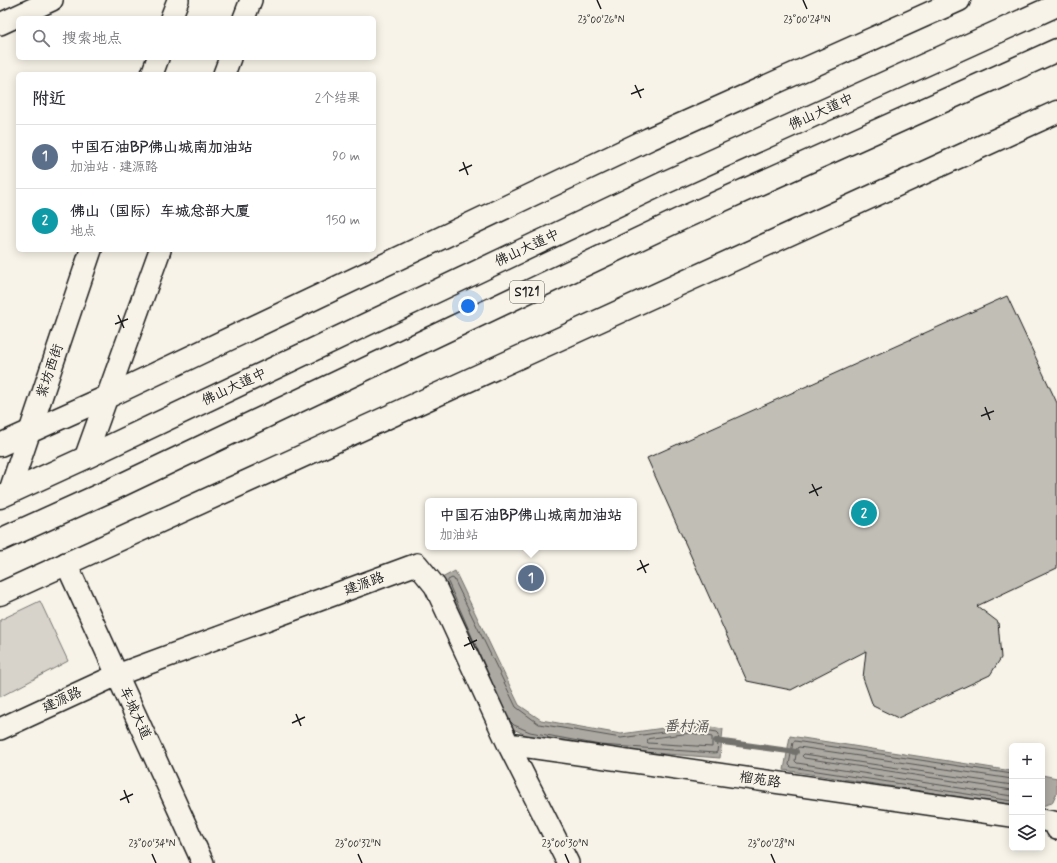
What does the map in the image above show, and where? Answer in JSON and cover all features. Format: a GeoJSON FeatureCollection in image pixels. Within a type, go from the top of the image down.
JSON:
{"type":"FeatureCollection","features":[{"type":"Feature","properties":{"kind":"main road"},"geometry":{"type":"LineString","coordinates":[[0,445],[107,397],[649,139],[959,0]]}},
{"type":"Feature","properties":{"kind":"main road","name":"佛山大道中"},"geometry":{"type":"LineString","coordinates":[[4,495],[664,183],[1049,6]]}},
{"type":"Feature","properties":{"kind":"main road","name":"S121"},"geometry":{"type":"LineString","coordinates":[[0,540],[113,489],[685,217],[1057,50]]}},
{"type":"Feature","properties":{"kind":"main road"},"geometry":{"type":"LineString","coordinates":[[0,594],[1057,112]]}},
{"type":"Feature","properties":{"kind":"street"},"geometry":{"type":"LineString","coordinates":[[17,16],[52,0]]}},
{"type":"Feature","properties":{"kind":"street"},"geometry":{"type":"LineString","coordinates":[[173,16],[178,0]]}},
{"type":"Feature","properties":{"kind":"street"},"geometry":{"type":"LineString","coordinates":[[245,16],[251,0]]}},
{"type":"Feature","properties":{"kind":"street"},"geometry":{"type":"LineString","coordinates":[[0,24],[16,17]]}},
{"type":"Feature","properties":{"kind":"street"},"geometry":{"type":"LineString","coordinates":[[153,72],[157,60]]}},
{"type":"Feature","properties":{"kind":"street"},"geometry":{"type":"LineString","coordinates":[[225,72],[229,60]]}},
{"type":"Feature","properties":{"kind":"street","name":"紫坊西街"},"geometry":{"type":"LineString","coordinates":[[4,495],[29,432],[91,252]]}},
{"type":"Feature","properties":{"kind":"street"},"geometry":{"type":"LineString","coordinates":[[85,458],[159,252]]}},
{"type":"Feature","properties":{"kind":"street","name":"车城大道"},"geometry":{"type":"LineString","coordinates":[[66,563],[203,863]]}},
{"type":"Feature","properties":{"kind":"street","name":"建源路"},"geometry":{"type":"LineString","coordinates":[[0,729],[117,675],[417,564],[435,586],[508,744],[568,863]]}},
{"type":"Feature","properties":{"kind":"street","name":"榴苑路"},"geometry":{"type":"LineString","coordinates":[[508,744],[1009,816]]}},
{"type":"Feature","properties":{"kind":"street"},"geometry":{"type":"LineString","coordinates":[[1045,820],[1054,822],[1057,829]]}},
{"type":"Feature","properties":{"kind":"shaded area"},"geometry":{"type":"Polygon","coordinates":[[[40,601],[68,661],[0,697],[0,620],[40,601]]]}},
{"type":"Feature","properties":{"kind":"water"},"geometry":{"type":"Polygon","coordinates":[[[455,571],[519,705],[541,720],[621,734],[692,724],[723,729],[720,758],[600,749],[528,736],[511,728],[442,578],[455,571]]]}},
{"type":"Feature","properties":{"kind":"water"},"geometry":{"type":"Polygon","coordinates":[[[790,736],[1009,771],[1009,805],[784,770],[790,736]]]}},
{"type":"Feature","properties":{"kind":"water"},"geometry":{"type":"Polygon","coordinates":[[[1045,776],[1057,778],[1057,792],[1052,803],[1045,805],[1045,776]]]}},
{"type":"Feature","properties":{"kind":"building"},"geometry":{"type":"Polygon","coordinates":[[[1007,296],[1057,403],[1057,568],[977,606],[998,622],[1001,658],[990,675],[898,718],[873,706],[863,678],[866,651],[791,690],[747,681],[647,458],[1007,296]]]}},
{"type":"Feature","properties":{"kind":"waterway","name":"番村涌"},"geometry":{"type":"LineString","coordinates":[[716,741],[796,752]]}},
{"type":"Feature","properties":{"kind":"place","name":"佛山（国际）车城总部大厦"},"geometry":{"type":"Point","coordinates":[864,513]}},
{"type":"Feature","properties":{"kind":"place","name":"中国石油BP佛山城南加油站"},"geometry":{"type":"Point","coordinates":[531,578]}}]}
